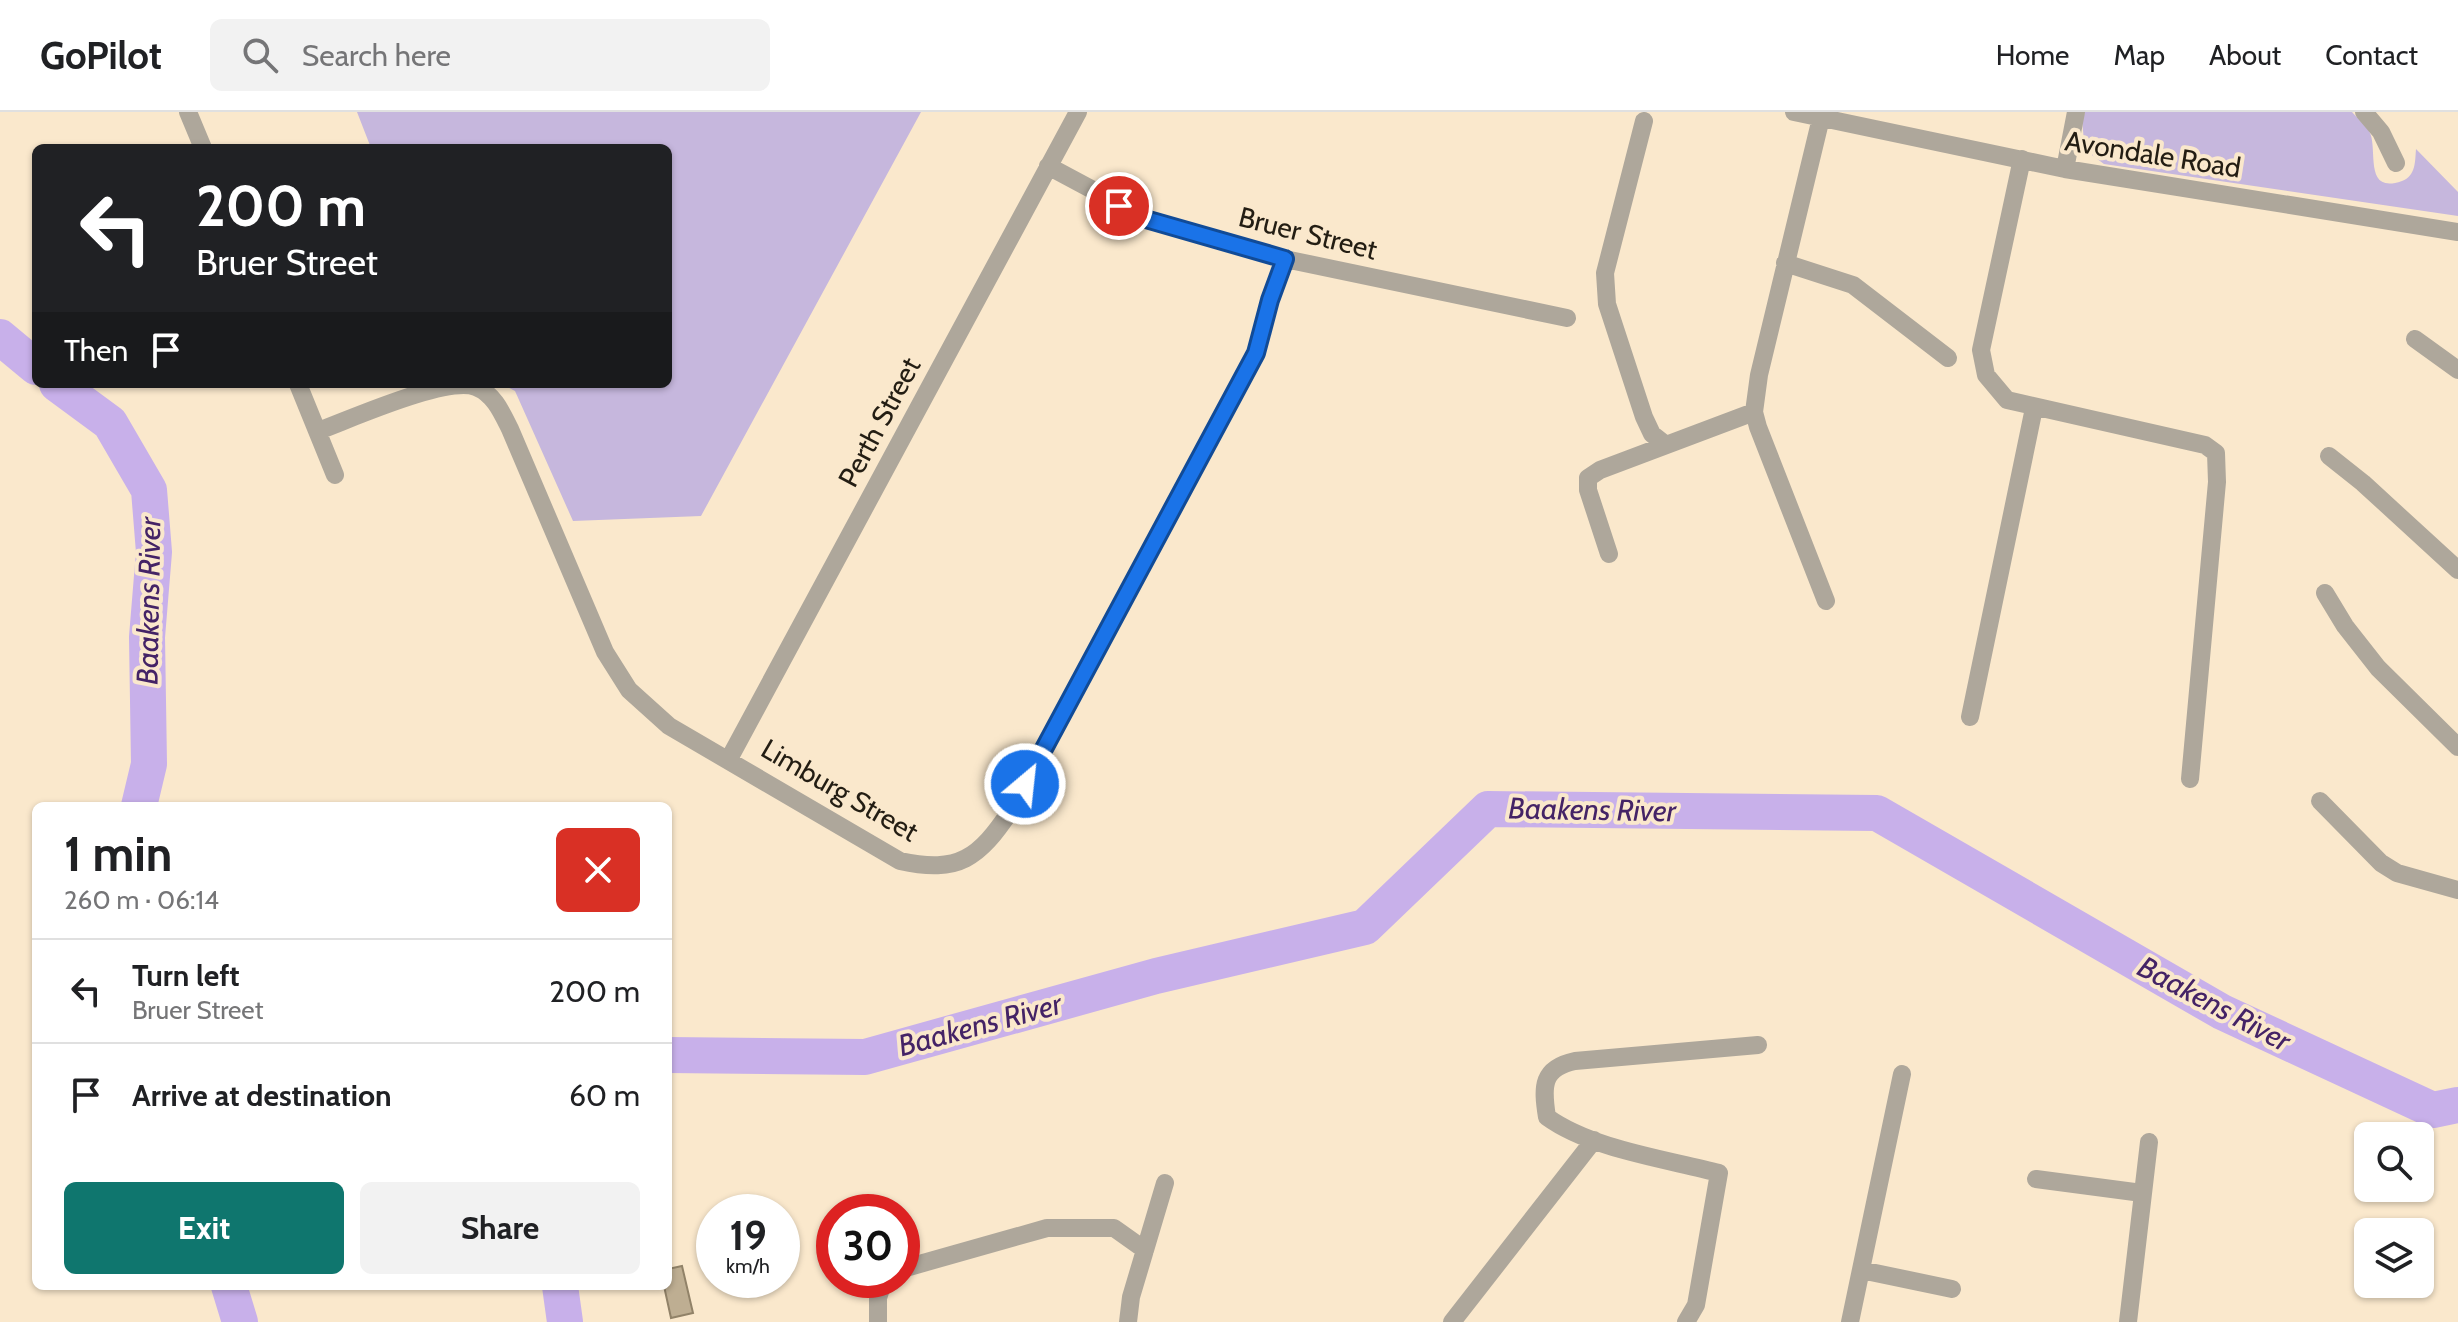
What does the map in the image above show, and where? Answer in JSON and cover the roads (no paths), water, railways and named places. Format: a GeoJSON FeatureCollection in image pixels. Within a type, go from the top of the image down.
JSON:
{"type":"FeatureCollection","features":[{"type":"Feature","properties":{"kind":"street"},"geometry":{"type":"LineString","coordinates":[[188,112],[201,144]]}},
{"type":"Feature","properties":{"kind":"street","name":"Perth Street"},"geometry":{"type":"LineString","coordinates":[[729,759],[1078,112]]}},
{"type":"Feature","properties":{"kind":"street","name":"Avondale Road"},"geometry":{"type":"LineString","coordinates":[[1794,112],[2065,169],[2458,232]]}},
{"type":"Feature","properties":{"kind":"street"},"geometry":{"type":"LineString","coordinates":[[2065,169],[2076,112]]}},
{"type":"Feature","properties":{"kind":"street"},"geometry":{"type":"LineString","coordinates":[[2364,112],[2381,132],[2396,163]]}},
{"type":"Feature","properties":{"kind":"street"},"geometry":{"type":"LineString","coordinates":[[1821,118],[1759,375],[1754,412],[1826,601]]}},
{"type":"Feature","properties":{"kind":"street"},"geometry":{"type":"LineString","coordinates":[[1644,121],[1605,273],[1607,304],[1644,417],[1652,434],[1666,445]]}},
{"type":"Feature","properties":{"kind":"street"},"geometry":{"type":"LineString","coordinates":[[2022,159],[1981,350],[1986,375],[2007,400],[2205,445],[2216,453],[2217,482],[2190,779]]}},
{"type":"Feature","properties":{"kind":"street","name":"Bruer Street"},"geometry":{"type":"LineString","coordinates":[[1048,166],[1149,220],[1285,259],[1567,318]]}},
{"type":"Feature","properties":{"kind":"street","name":"Limburg Street"},"geometry":{"type":"LineString","coordinates":[[478,388],[489,395],[510,429],[617,672],[629,690],[669,726],[900,861],[942,866],[972,857],[987,845],[1011,810],[1256,353],[1285,259]]}},
{"type":"Feature","properties":{"kind":"street"},"geometry":{"type":"LineString","coordinates":[[1785,263],[1853,285],[1948,358]]}},
{"type":"Feature","properties":{"kind":"street"},"geometry":{"type":"LineString","coordinates":[[2415,339],[2458,370]]}},
{"type":"Feature","properties":{"kind":"street"},"geometry":{"type":"LineString","coordinates":[[300,388],[335,475]]}},
{"type":"Feature","properties":{"kind":"street","name":"Limburg Street"},"geometry":{"type":"LineString","coordinates":[[318,431],[436,388]]}},
{"type":"Feature","properties":{"kind":"street"},"geometry":{"type":"LineString","coordinates":[[1970,717],[2034,408]]}},
{"type":"Feature","properties":{"kind":"street"},"geometry":{"type":"LineString","coordinates":[[1609,554],[1588,490],[1588,478],[1600,470],[1754,412]]}},
{"type":"Feature","properties":{"kind":"street"},"geometry":{"type":"LineString","coordinates":[[2329,456],[2458,570]]}},
{"type":"Feature","properties":{"kind":"street"},"geometry":{"type":"LineString","coordinates":[[2325,593],[2345,626],[2378,668],[2458,747]]}},
{"type":"Feature","properties":{"kind":"street"},"geometry":{"type":"LineString","coordinates":[[2320,801],[2381,863],[2397,873],[2458,890]]}},
{"type":"Feature","properties":{"kind":"street"},"geometry":{"type":"LineString","coordinates":[[1686,1322],[1696,1305],[1719,1173],[1594,1140],[1560,1126],[1547,1117],[1546,1082],[1550,1071],[1560,1065],[1758,1045]]}},
{"type":"Feature","properties":{"kind":"street"},"geometry":{"type":"LineString","coordinates":[[1850,1322],[1902,1074]]}},
{"type":"Feature","properties":{"kind":"street"},"geometry":{"type":"LineString","coordinates":[[1452,1322],[1594,1140]]}},
{"type":"Feature","properties":{"kind":"street"},"geometry":{"type":"LineString","coordinates":[[2128,1322],[2149,1142]]}},
{"type":"Feature","properties":{"kind":"street"},"geometry":{"type":"LineString","coordinates":[[2036,1179],[2142,1193]]}},
{"type":"Feature","properties":{"kind":"street"},"geometry":{"type":"LineString","coordinates":[[1128,1322],[1131,1297],[1165,1183]]}},
{"type":"Feature","properties":{"kind":"street"},"geometry":{"type":"LineString","coordinates":[[920,1264],[1047,1228],[1114,1228],[1145,1250]]}},
{"type":"Feature","properties":{"kind":"street"},"geometry":{"type":"LineString","coordinates":[[1861,1270],[1952,1289]]}},
{"type":"Feature","properties":{"kind":"street"},"geometry":{"type":"LineString","coordinates":[[878,1298],[878,1322]]}},
{"type":"Feature","properties":{"kind":"waterway","name":"Baakens River"},"geometry":{"type":"LineString","coordinates":[[0,337],[32,364]]}},
{"type":"Feature","properties":{"kind":"waterway","name":"Baakens River"},"geometry":{"type":"LineString","coordinates":[[62,388],[110,423],[149,490],[154,552],[147,637],[149,764],[140,802]]}},
{"type":"Feature","properties":{"kind":"waterway","name":"Baakens River"},"geometry":{"type":"LineString","coordinates":[[672,1055],[865,1057],[1156,976],[1365,927],[1488,809],[1877,813],[2222,1012],[2433,1110],[2458,1105]]}},
{"type":"Feature","properties":{"kind":"waterway","name":"Baakens River"},"geometry":{"type":"LineString","coordinates":[[230,1290],[240,1322]]}},
{"type":"Feature","properties":{"kind":"waterway","name":"Baakens River"},"geometry":{"type":"LineString","coordinates":[[561,1290],[565,1322]]}}]}
